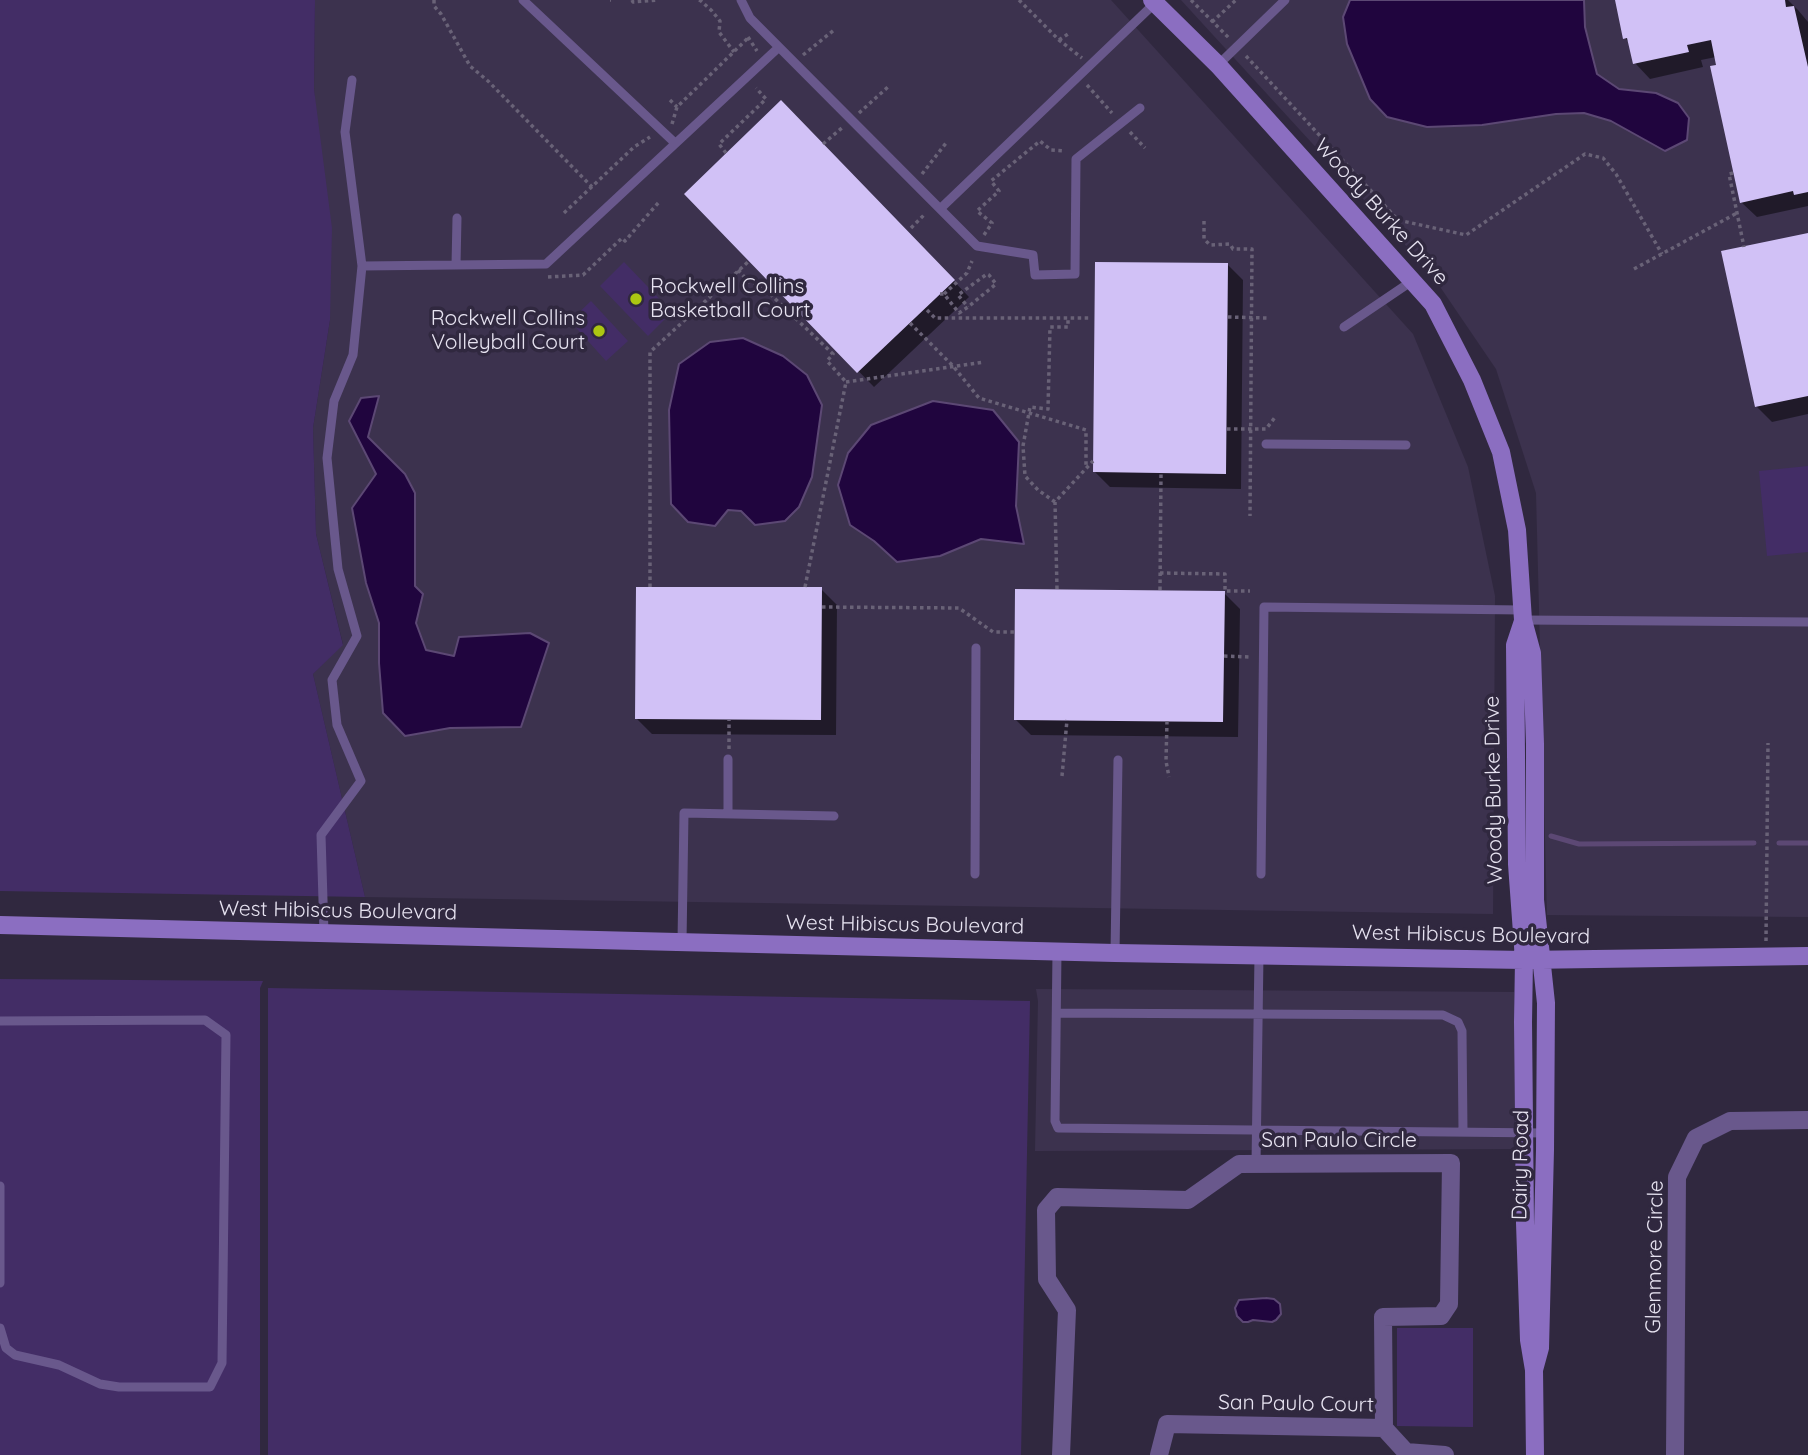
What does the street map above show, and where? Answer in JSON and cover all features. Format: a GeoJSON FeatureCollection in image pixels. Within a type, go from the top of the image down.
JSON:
{"type":"FeatureCollection","features":[{"type":"Feature","properties":{"kind":"street","name":"Woody Burke Drive"},"geometry":{"type":"LineString","coordinates":[[1153,1],[1218,65],[1433,304],[1467,369],[1501,452],[1517,530],[1523,615],[1515,645],[1517,864],[1533,960]]}},
{"type":"Feature","properties":{"kind":"street","name":"West Hibiscus Boulevard"},"geometry":{"type":"LineString","coordinates":[[0,925],[1115,953],[1533,960],[1808,956]]}},
{"type":"Feature","properties":{"kind":"street","name":"Dairy Road"},"geometry":{"type":"LineString","coordinates":[[1533,960],[1523,1022],[1525,1223],[1529,1340],[1534,1370],[1535,1455]]}},
{"type":"Feature","properties":{"kind":"street","name":"Dairy Road"},"geometry":{"type":"LineString","coordinates":[[1533,960],[1546,1003],[1540,1348],[1534,1370]]}},
{"type":"Feature","properties":{"kind":"street","name":"Glenmore Circle"},"geometry":{"type":"LineString","coordinates":[[1675,1455],[1677,1177],[1696,1138],[1730,1121],[1808,1120]]}},
{"type":"Feature","properties":{"kind":"street","name":"San Paulo Circle"},"geometry":{"type":"LineString","coordinates":[[1061,1455],[1067,1310],[1047,1279],[1046,1210],[1056,1197],[1188,1200],[1239,1164],[1451,1164],[1449,1304],[1441,1315],[1383,1317],[1384,1428]]}},
{"type":"Feature","properties":{"kind":"street","name":"San Paulo Court"},"geometry":{"type":"LineString","coordinates":[[1159,1455],[1167,1424],[1384,1428],[1406,1452],[1445,1455]]}},
{"type":"Feature","properties":{"kind":"lane"},"geometry":{"type":"LineString","coordinates":[[523,0],[676,143]]}},
{"type":"Feature","properties":{"kind":"lane"},"geometry":{"type":"LineString","coordinates":[[741,0],[750,19],[977,246],[1033,255],[1035,275],[1075,274],[1076,159],[1140,108]]}},
{"type":"Feature","properties":{"kind":"lane"},"geometry":{"type":"LineString","coordinates":[[1218,65],[1285,0]]}},
{"type":"Feature","properties":{"kind":"lane"},"geometry":{"type":"LineString","coordinates":[[940,209],[1153,1]]}},
{"type":"Feature","properties":{"kind":"lane"},"geometry":{"type":"LineString","coordinates":[[362,266],[546,264],[778,48]]}},
{"type":"Feature","properties":{"kind":"lane"},"geometry":{"type":"LineString","coordinates":[[324,933],[321,835],[361,781],[337,725],[332,680],[357,636],[338,569],[327,457],[334,401],[354,355],[362,266],[345,132],[352,80]]}},
{"type":"Feature","properties":{"kind":"lane"},"geometry":{"type":"LineString","coordinates":[[456,265],[457,218]]}},
{"type":"Feature","properties":{"kind":"lane"},"geometry":{"type":"LineString","coordinates":[[1344,327],[1412,281]]}},
{"type":"Feature","properties":{"kind":"lane"},"geometry":{"type":"LineString","coordinates":[[1266,444],[1406,445]]}},
{"type":"Feature","properties":{"kind":"lane"},"geometry":{"type":"LineString","coordinates":[[1261,874],[1264,607],[1808,622]]}},
{"type":"Feature","properties":{"kind":"lane"},"geometry":{"type":"LineString","coordinates":[[975,874],[976,648]]}},
{"type":"Feature","properties":{"kind":"lane"},"geometry":{"type":"LineString","coordinates":[[728,813],[729,760]]}},
{"type":"Feature","properties":{"kind":"lane"},"geometry":{"type":"LineString","coordinates":[[1115,953],[1118,760]]}},
{"type":"Feature","properties":{"kind":"lane"},"geometry":{"type":"LineString","coordinates":[[682,942],[684,813],[834,816]]}},
{"type":"Feature","properties":{"kind":"lane"},"geometry":{"type":"LineString","coordinates":[[1057,952],[1055,1121],[1058,1128],[1545,1133]]}},
{"type":"Feature","properties":{"kind":"lane"},"geometry":{"type":"LineString","coordinates":[[1256,1164],[1259,955]]}},
{"type":"Feature","properties":{"kind":"lane"},"geometry":{"type":"LineString","coordinates":[[1056,1013],[1443,1015],[1458,1022],[1462,1031],[1463,1132]]}},
{"type":"Feature","properties":{"kind":"lane"},"geometry":{"type":"LineString","coordinates":[[0,1021],[205,1020],[226,1035],[222,1363],[210,1387],[119,1387],[100,1384],[59,1365],[15,1355],[6,1348],[0,1328]]}},
{"type":"Feature","properties":{"kind":"lane"},"geometry":{"type":"LineString","coordinates":[[0,1186],[0,1283]]}},
{"type":"Feature","properties":{"kind":"path"},"geometry":{"type":"LineString","coordinates":[[434,0],[434,6],[470,66],[592,187]]}},
{"type":"Feature","properties":{"kind":"path"},"geometry":{"type":"LineString","coordinates":[[632,0],[658,0]]}},
{"type":"Feature","properties":{"kind":"path"},"geometry":{"type":"LineString","coordinates":[[699,0],[720,22],[719,32],[734,52]]}},
{"type":"Feature","properties":{"kind":"path"},"geometry":{"type":"LineString","coordinates":[[1019,0],[1059,40],[1090,64]]}},
{"type":"Feature","properties":{"kind":"path"},"geometry":{"type":"LineString","coordinates":[[1191,0],[1398,220],[1466,234],[1585,154],[1603,158],[1616,174],[1662,254]]}},
{"type":"Feature","properties":{"kind":"path"},"geometry":{"type":"LineString","coordinates":[[1212,22],[1236,0]]}},
{"type":"Feature","properties":{"kind":"path"},"geometry":{"type":"LineString","coordinates":[[793,62],[834,30]]}},
{"type":"Feature","properties":{"kind":"path"},"geometry":{"type":"LineString","coordinates":[[1059,40],[1068,34]]}},
{"type":"Feature","properties":{"kind":"path"},"geometry":{"type":"LineString","coordinates":[[670,100],[677,107]]}},
{"type":"Feature","properties":{"kind":"path"},"geometry":{"type":"LineString","coordinates":[[915,184],[946,143]]}},
{"type":"Feature","properties":{"kind":"path"},"geometry":{"type":"LineString","coordinates":[[1733,173],[1729,174],[1744,247]]}},
{"type":"Feature","properties":{"kind":"path"},"geometry":{"type":"LineString","coordinates":[[542,278],[583,275],[622,237],[625,241],[659,202]]}},
{"type":"Feature","properties":{"kind":"path"},"geometry":{"type":"LineString","coordinates":[[1634,269],[1737,213]]}},
{"type":"Feature","properties":{"kind":"path"},"geometry":{"type":"LineString","coordinates":[[911,228],[925,214]]}},
{"type":"Feature","properties":{"kind":"path"},"geometry":{"type":"LineString","coordinates":[[1204,221],[1204,239],[1210,245],[1230,244],[1233,249],[1252,249],[1250,516]]}},
{"type":"Feature","properties":{"kind":"path"},"geometry":{"type":"LineString","coordinates":[[650,586],[650,352],[749,261]]}},
{"type":"Feature","properties":{"kind":"path"},"geometry":{"type":"LineString","coordinates":[[968,307],[958,295],[989,275],[996,284],[968,307],[959,313],[942,294],[967,273],[972,261]]}},
{"type":"Feature","properties":{"kind":"path"},"geometry":{"type":"LineString","coordinates":[[738,271],[750,283],[758,283],[832,354],[827,361],[846,382]]}},
{"type":"Feature","properties":{"kind":"path"},"geometry":{"type":"LineString","coordinates":[[927,310],[935,318],[1091,318]]}},
{"type":"Feature","properties":{"kind":"path"},"geometry":{"type":"LineString","coordinates":[[1228,317],[1267,318]]}},
{"type":"Feature","properties":{"kind":"path"},"geometry":{"type":"LineString","coordinates":[[1055,502],[1038,491],[1025,476],[1023,446],[1030,407],[1048,409],[1050,327],[1068,327],[1068,318]]}},
{"type":"Feature","properties":{"kind":"path"},"geometry":{"type":"LineString","coordinates":[[910,323],[953,366],[979,398],[1086,430],[1086,468]]}},
{"type":"Feature","properties":{"kind":"path"},"geometry":{"type":"LineString","coordinates":[[846,382],[984,362]]}},
{"type":"Feature","properties":{"kind":"path"},"geometry":{"type":"LineString","coordinates":[[806,587],[846,382]]}},
{"type":"Feature","properties":{"kind":"path"},"geometry":{"type":"LineString","coordinates":[[1227,429],[1266,429],[1276,416]]}},
{"type":"Feature","properties":{"kind":"path"},"geometry":{"type":"LineString","coordinates":[[1057,590],[1055,502],[1093,460]]}},
{"type":"Feature","properties":{"kind":"path"},"geometry":{"type":"LineString","coordinates":[[1160,590],[1161,473]]}},
{"type":"Feature","properties":{"kind":"path"},"geometry":{"type":"LineString","coordinates":[[1160,573],[1225,574],[1225,591],[1250,591]]}},
{"type":"Feature","properties":{"kind":"path"},"geometry":{"type":"LineString","coordinates":[[822,607],[959,608],[993,632],[1015,632]]}},
{"type":"Feature","properties":{"kind":"path"},"geometry":{"type":"LineString","coordinates":[[1224,656],[1263,657]]}},
{"type":"Feature","properties":{"kind":"path"},"geometry":{"type":"LineString","coordinates":[[729,720],[729,760]]}},
{"type":"Feature","properties":{"kind":"path"},"geometry":{"type":"LineString","coordinates":[[1062,776],[1068,720]]}},
{"type":"Feature","properties":{"kind":"path"},"geometry":{"type":"LineString","coordinates":[[1167,722],[1166,761],[1169,777]]}},
{"type":"Feature","properties":{"kind":"path"},"geometry":{"type":"LineString","coordinates":[[1766,957],[1768,743]]}},
{"type":"Feature","properties":{"kind":"shaded area"},"geometry":{"type":"Polygon","coordinates":[[[0,0],[315,0],[314,89],[332,228],[330,320],[313,428],[316,534],[343,645],[313,674],[365,897],[0,891],[0,0]]]}},
{"type":"Feature","properties":{"kind":"shaded area"},"geometry":{"type":"Polygon","coordinates":[[[315,0],[1111,0],[1413,334],[1468,467],[1495,596],[1493,914],[365,897],[313,674],[343,644],[316,534],[313,428],[330,320],[314,89],[315,0]]]}},
{"type":"Feature","properties":{"kind":"shaded area"},"geometry":{"type":"Polygon","coordinates":[[[1181,0],[1808,0],[1808,917],[1547,915],[1536,493],[1496,369],[1430,272],[1181,0]]]}},
{"type":"Feature","properties":{"kind":"shaded area"},"geometry":{"type":"Polygon","coordinates":[[[1350,0],[1584,0],[1585,27],[1597,74],[1619,89],[1656,93],[1678,103],[1689,118],[1687,140],[1665,151],[1611,121],[1584,113],[1556,114],[1482,125],[1427,127],[1387,117],[1370,99],[1347,44],[1343,17],[1350,0]]]}},
{"type":"Feature","properties":{"kind":"shaded area","name":"Rockwell Collins Basketball Court"},"geometry":{"type":"Polygon","coordinates":[[[624,262],[672,312],[648,336],[600,286],[624,262]]]}},
{"type":"Feature","properties":{"kind":"shaded area","name":"Rockwell Collins Volleyball Court"},"geometry":{"type":"Polygon","coordinates":[[[591,301],[628,341],[606,361],[570,321],[591,301]]]}},
{"type":"Feature","properties":{"kind":"shaded area"},"geometry":{"type":"Polygon","coordinates":[[[743,338],[783,356],[807,375],[822,405],[812,477],[799,507],[785,521],[755,525],[741,511],[728,510],[715,526],[688,522],[671,504],[669,410],[679,364],[710,342],[743,338]]]}},
{"type":"Feature","properties":{"kind":"shaded area"},"geometry":{"type":"Polygon","coordinates":[[[379,396],[368,437],[405,474],[415,493],[415,586],[423,594],[416,623],[426,650],[454,656],[459,637],[530,633],[549,643],[521,727],[450,728],[405,736],[383,713],[379,623],[366,583],[352,508],[376,474],[349,421],[361,398],[379,396]]]}},
{"type":"Feature","properties":{"kind":"shaded area"},"geometry":{"type":"Polygon","coordinates":[[[933,401],[993,410],[1019,442],[1016,506],[1024,544],[981,539],[940,556],[897,562],[874,541],[850,525],[838,485],[848,453],[871,425],[933,401]]]}},
{"type":"Feature","properties":{"kind":"shaded area"},"geometry":{"type":"Polygon","coordinates":[[[1808,466],[1808,552],[1767,556],[1759,471],[1808,466]]]}},
{"type":"Feature","properties":{"kind":"shaded area"},"geometry":{"type":"Polygon","coordinates":[[[0,979],[263,981],[260,988],[260,1455],[0,1455],[0,979]]]}},
{"type":"Feature","properties":{"kind":"shaded area"},"geometry":{"type":"Polygon","coordinates":[[[268,988],[1030,1001],[1021,1455],[268,1455],[268,988]]]}},
{"type":"Feature","properties":{"kind":"shaded area"},"geometry":{"type":"Polygon","coordinates":[[[1036,989],[1514,992],[1515,1149],[1035,1151],[1036,989]]]}},
{"type":"Feature","properties":{"kind":"shaded area"},"geometry":{"type":"Polygon","coordinates":[[[1274,1299],[1280,1304],[1281,1314],[1276,1320],[1243,1322],[1237,1316],[1235,1308],[1239,1300],[1274,1299]]]}},
{"type":"Feature","properties":{"kind":"shaded area"},"geometry":{"type":"Polygon","coordinates":[[[1397,1328],[1473,1328],[1473,1427],[1397,1426],[1397,1328]]]}},
{"type":"Feature","properties":{"kind":"building"},"geometry":{"type":"Polygon","coordinates":[[[1615,0],[1785,0],[1786,7],[1794,6],[1808,67],[1808,192],[1794,195],[1793,191],[1740,203],[1710,66],[1716,65],[1711,40],[1687,45],[1689,52],[1633,64],[1627,38],[1623,39],[1615,0]]]}},
{"type":"Feature","properties":{"kind":"building"},"geometry":{"type":"Polygon","coordinates":[[[781,100],[955,280],[857,373],[684,194],[781,100]]]}},
{"type":"Feature","properties":{"kind":"building"},"geometry":{"type":"Polygon","coordinates":[[[1808,233],[1808,396],[1755,407],[1721,251],[1808,233]]]}},
{"type":"Feature","properties":{"kind":"building"},"geometry":{"type":"Polygon","coordinates":[[[1095,262],[1228,263],[1226,474],[1093,472],[1095,262]]]}},
{"type":"Feature","properties":{"kind":"building"},"geometry":{"type":"Polygon","coordinates":[[[636,587],[822,587],[821,720],[635,719],[636,587]]]}},
{"type":"Feature","properties":{"kind":"building"},"geometry":{"type":"Polygon","coordinates":[[[1015,589],[1225,591],[1223,722],[1014,720],[1015,589]]]}},
{"type":"Feature","properties":{"kind":"waterway"},"geometry":{"type":"LineString","coordinates":[[1551,836],[1579,844],[1754,843]]}},
{"type":"Feature","properties":{"kind":"waterway"},"geometry":{"type":"LineString","coordinates":[[1779,843],[1808,843]]}},
{"type":"Feature","properties":{"kind":"place","name":"Rockwell Collins Basketball Court"},"geometry":{"type":"Point","coordinates":[636,299]}},
{"type":"Feature","properties":{"kind":"place","name":"Rockwell Collins Volleyball Court"},"geometry":{"type":"Point","coordinates":[599,331]}}]}
